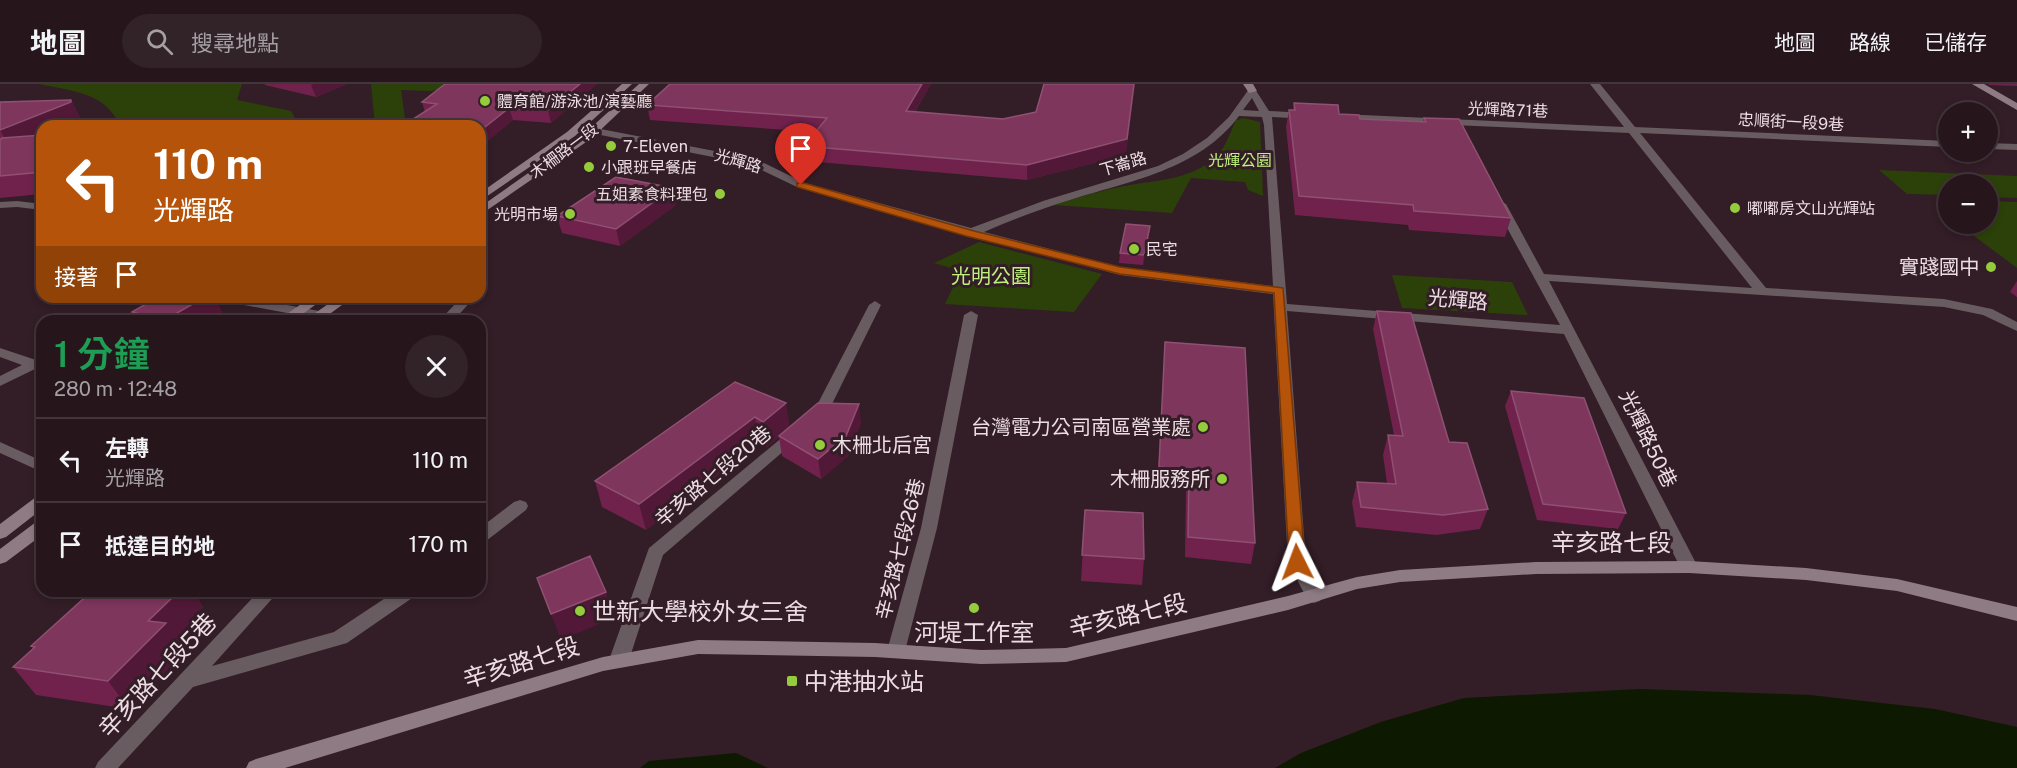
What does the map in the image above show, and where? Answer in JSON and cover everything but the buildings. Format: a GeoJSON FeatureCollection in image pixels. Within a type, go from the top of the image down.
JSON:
{"type":"FeatureCollection","features":[{"type":"Feature","properties":{"kind":"main road","name":"木柵路一段"},"geometry":{"type":"LineString","coordinates":[[486,194],[580,128],[627,84]]}},
{"type":"Feature","properties":{"kind":"main road","name":"木柵路一段"},"geometry":{"type":"LineString","coordinates":[[486,208],[543,169],[594,129],[644,84]]}},
{"type":"Feature","properties":{"kind":"main road"},"geometry":{"type":"LineString","coordinates":[[1977,84],[2017,107]]}},
{"type":"Feature","properties":{"kind":"main road"},"geometry":{"type":"LineString","coordinates":[[292,315],[310,303]]}},
{"type":"Feature","properties":{"kind":"main road"},"geometry":{"type":"LineString","coordinates":[[320,315],[338,303]]}},
{"type":"Feature","properties":{"kind":"main road"},"geometry":{"type":"LineString","coordinates":[[0,533],[36,506]]}},
{"type":"Feature","properties":{"kind":"main road"},"geometry":{"type":"LineString","coordinates":[[0,558],[36,531]]}},
{"type":"Feature","properties":{"kind":"main road","name":"辛亥路七段"},"geometry":{"type":"LineString","coordinates":[[256,768],[619,660],[698,646],[896,651],[981,657],[1066,655],[1314,596],[1357,583],[1400,576],[1536,568],[1689,567],[1806,574],[1897,585],[2017,615]]}},
{"type":"Feature","properties":{"kind":"street"},"geometry":{"type":"LineString","coordinates":[[1595,84],[1762,292]]}},
{"type":"Feature","properties":{"kind":"street"},"geometry":{"type":"LineString","coordinates":[[1250,87],[1266,114],[1277,224],[1279,291],[1282,307],[1297,562],[1314,596]]}},
{"type":"Feature","properties":{"kind":"street","name":"下崙路"},"geometry":{"type":"LineString","coordinates":[[970,233],[1046,203],[1156,172],[1197,151],[1239,113],[1250,87]]}},
{"type":"Feature","properties":{"kind":"street","name":"光輝路71巷"},"geometry":{"type":"LineString","coordinates":[[1239,113],[1462,128],[1632,130]]}},
{"type":"Feature","properties":{"kind":"street","name":"光輝路"},"geometry":{"type":"LineString","coordinates":[[580,128],[752,161],[801,185],[970,233],[1120,271],[1279,291]]}},
{"type":"Feature","properties":{"kind":"street","name":"忠順街一段9巷"},"geometry":{"type":"LineString","coordinates":[[1632,130],[1938,144]]}},
{"type":"Feature","properties":{"kind":"street"},"geometry":{"type":"LineString","coordinates":[[1998,146],[2017,147]]}},
{"type":"Feature","properties":{"kind":"street"},"geometry":{"type":"LineString","coordinates":[[1496,196],[1569,330]]}},
{"type":"Feature","properties":{"kind":"street"},"geometry":{"type":"LineString","coordinates":[[0,205],[36,206]]}},
{"type":"Feature","properties":{"kind":"street"},"geometry":{"type":"LineString","coordinates":[[1540,277],[1944,303],[1987,312],[2017,327]]}},
{"type":"Feature","properties":{"kind":"street"},"geometry":{"type":"LineString","coordinates":[[255,303],[307,315]]}},
{"type":"Feature","properties":{"kind":"street"},"geometry":{"type":"LineString","coordinates":[[452,315],[463,303]]}},
{"type":"Feature","properties":{"kind":"street","name":"辛亥路七段20巷"},"geometry":{"type":"LineString","coordinates":[[619,660],[655,552],[821,412],[875,305]]}},
{"type":"Feature","properties":{"kind":"street","name":"光輝路"},"geometry":{"type":"LineString","coordinates":[[1282,307],[1569,330]]}},
{"type":"Feature","properties":{"kind":"street","name":"辛亥路七段26巷"},"geometry":{"type":"LineString","coordinates":[[896,651],[929,528],[971,315]]}},
{"type":"Feature","properties":{"kind":"street","name":"光輝路50巷"},"geometry":{"type":"LineString","coordinates":[[1569,330],[1689,567]]}},
{"type":"Feature","properties":{"kind":"street"},"geometry":{"type":"LineString","coordinates":[[0,352],[36,365]]}},
{"type":"Feature","properties":{"kind":"street"},"geometry":{"type":"LineString","coordinates":[[0,382],[36,367]]}},
{"type":"Feature","properties":{"kind":"street"},"geometry":{"type":"LineString","coordinates":[[0,447],[36,464]]}},
{"type":"Feature","properties":{"kind":"street"},"geometry":{"type":"LineString","coordinates":[[486,532],[520,506]]}},
{"type":"Feature","properties":{"kind":"street","name":"辛亥路七段5巷"},"geometry":{"type":"LineString","coordinates":[[105,768],[264,597]]}},
{"type":"Feature","properties":{"kind":"street"},"geometry":{"type":"LineString","coordinates":[[186,681],[340,638],[400,597]]}},
{"type":"Feature","properties":{"kind":"green space"},"geometry":{"type":"Polygon","coordinates":[[[39,84],[242,84],[237,100],[291,111],[296,120],[117,120],[106,106],[75,91],[39,84]]]}},
{"type":"Feature","properties":{"kind":"green space"},"geometry":{"type":"Polygon","coordinates":[[[371,84],[468,84],[431,91],[401,90],[405,120],[374,120],[371,84]]]}},
{"type":"Feature","properties":{"kind":"green space","name":"光輝公園"},"geometry":{"type":"Polygon","coordinates":[[[1244,118],[1260,122],[1263,196],[1248,190],[1245,182],[1191,178],[1172,213],[1053,205],[1106,190],[1173,178],[1196,170],[1216,157],[1236,120],[1244,118]]]}},
{"type":"Feature","properties":{"kind":"green space"},"geometry":{"type":"Polygon","coordinates":[[[1879,170],[1971,174],[1938,174],[1938,195],[1907,194],[1879,170]]]}},
{"type":"Feature","properties":{"kind":"green space"},"geometry":{"type":"Polygon","coordinates":[[[1998,175],[2017,176],[2017,198],[1998,197],[1998,175]]]}},
{"type":"Feature","properties":{"kind":"green space"},"geometry":{"type":"Polygon","coordinates":[[[1998,201],[2017,202],[2017,268],[1971,234],[1998,234],[1998,201]]]}},
{"type":"Feature","properties":{"kind":"green space","name":"光明公園"},"geometry":{"type":"Polygon","coordinates":[[[979,242],[1102,274],[1074,312],[945,304],[961,271],[934,263],[979,242]]]}},
{"type":"Feature","properties":{"kind":"green space"},"geometry":{"type":"Polygon","coordinates":[[[1392,275],[1512,282],[1528,315],[1402,308],[1392,275]]]}},
{"type":"Feature","properties":{"kind":"shaded area"},"geometry":{"type":"Polygon","coordinates":[[[1640,689],[1810,695],[1935,709],[2017,727],[2017,768],[1275,768],[1301,753],[1381,722],[1464,698],[1640,689]]]}},
{"type":"Feature","properties":{"kind":"shaded area"},"geometry":{"type":"Polygon","coordinates":[[[736,753],[768,768],[640,768],[649,761],[736,753]]]}},
{"type":"Feature","properties":{"kind":"place","name":"體育館/游泳池/演藝廳"},"geometry":{"type":"Point","coordinates":[485,101]}},
{"type":"Feature","properties":{"kind":"place","name":"7-Eleven"},"geometry":{"type":"Point","coordinates":[611,146]}},
{"type":"Feature","properties":{"kind":"place","name":"小跟班早餐店"},"geometry":{"type":"Point","coordinates":[589,167]}},
{"type":"Feature","properties":{"kind":"place","name":"五姐素食料理包"},"geometry":{"type":"Point","coordinates":[720,194]}},
{"type":"Feature","properties":{"kind":"place","name":"嘟嘟房文山光輝站"},"geometry":{"type":"Point","coordinates":[1735,208]}},
{"type":"Feature","properties":{"kind":"place","name":"光明市場"},"geometry":{"type":"Point","coordinates":[570,214]}},
{"type":"Feature","properties":{"kind":"place","name":"民宅"},"geometry":{"type":"Point","coordinates":[1134,249]}},
{"type":"Feature","properties":{"kind":"place","name":"實踐國中"},"geometry":{"type":"Point","coordinates":[1991,267]}},
{"type":"Feature","properties":{"kind":"place","name":"台灣電力公司南區營業處"},"geometry":{"type":"Point","coordinates":[1203,427]}},
{"type":"Feature","properties":{"kind":"place","name":"木柵北后宮"},"geometry":{"type":"Point","coordinates":[820,445]}},
{"type":"Feature","properties":{"kind":"place","name":"木柵服務所"},"geometry":{"type":"Point","coordinates":[1222,479]}},
{"type":"Feature","properties":{"kind":"place","name":"河堤工作室"},"geometry":{"type":"Point","coordinates":[974,608]}},
{"type":"Feature","properties":{"kind":"place","name":"世新大學校外女三舍"},"geometry":{"type":"Point","coordinates":[580,611]}},
{"type":"Feature","properties":{"kind":"place","name":"中港抽水站"},"geometry":{"type":"Point","coordinates":[792,681]}},
{"type":"Feature","properties":{"kind":"route"},"geometry":{"type":"LineString","coordinates":[[801,185],[970,233],[1120,271],[1279,291],[1282,307],[1297,562]]}}]}
